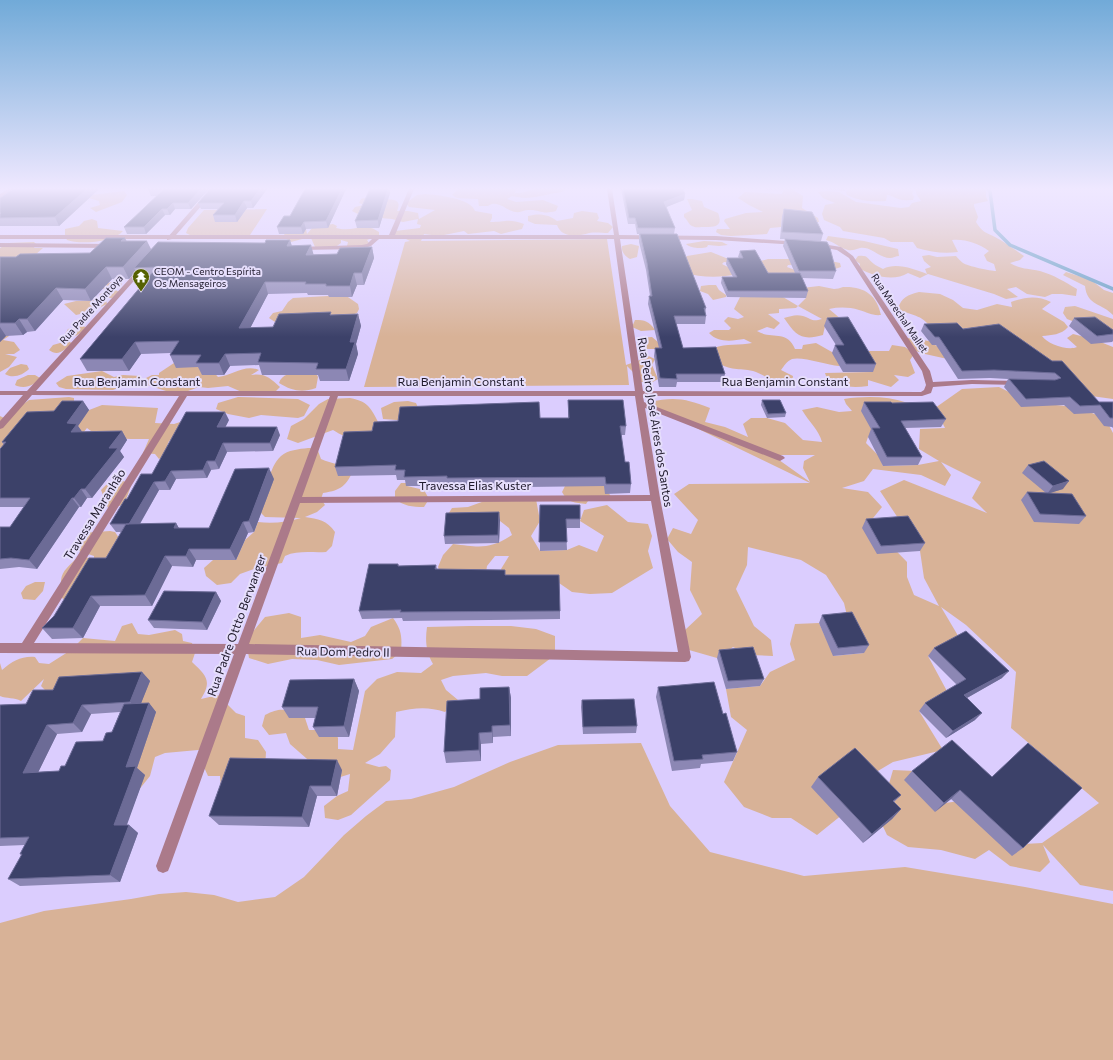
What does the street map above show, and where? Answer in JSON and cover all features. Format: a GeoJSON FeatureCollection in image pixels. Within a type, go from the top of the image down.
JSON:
{"type":"FeatureCollection","features":[{"type":"Feature","properties":{"kind":"street"},"geometry":{"type":"LineString","coordinates":[[162,246],[170,238]]}},
{"type":"Feature","properties":{"kind":"street"},"geometry":{"type":"LineString","coordinates":[[294,248],[362,247],[369,245],[376,238]]}},
{"type":"Feature","properties":{"kind":"street","name":"Rua Pedro José Aires dos Santos"},"geometry":{"type":"LineString","coordinates":[[617,238],[655,498],[685,657]]}},
{"type":"Feature","properties":{"kind":"street"},"geometry":{"type":"LineString","coordinates":[[723,238],[804,244]]}},
{"type":"Feature","properties":{"kind":"street","name":"Rua Marechal Mallet"},"geometry":{"type":"LineString","coordinates":[[811,244],[838,247],[846,251],[887,314],[914,350],[926,371],[930,385]]}},
{"type":"Feature","properties":{"kind":"street"},"geometry":{"type":"LineString","coordinates":[[0,245],[115,246]]}},
{"type":"Feature","properties":{"kind":"street","name":"Rua Padre Montoya"},"geometry":{"type":"LineString","coordinates":[[0,426],[151,259]]}},
{"type":"Feature","properties":{"kind":"street"},"geometry":{"type":"LineString","coordinates":[[930,385],[972,382],[1028,384]]}},
{"type":"Feature","properties":{"kind":"street","name":"Rua Benjamin Constant"},"geometry":{"type":"LineString","coordinates":[[0,393],[922,394],[928,391],[930,385]]}},
{"type":"Feature","properties":{"kind":"street","name":"Travessa Maranhão"},"geometry":{"type":"LineString","coordinates":[[25,648],[184,394]]}},
{"type":"Feature","properties":{"kind":"street","name":"Rua Padre Ottto Berwanger"},"geometry":{"type":"LineString","coordinates":[[163,866],[295,500],[335,394]]}},
{"type":"Feature","properties":{"kind":"street"},"geometry":{"type":"LineString","coordinates":[[640,403],[780,458]]}},
{"type":"Feature","properties":{"kind":"street","name":"Travessa Elias Kuster"},"geometry":{"type":"LineString","coordinates":[[295,500],[655,498]]}},
{"type":"Feature","properties":{"kind":"street","name":"Rua Dom Pedro II"},"geometry":{"type":"LineString","coordinates":[[0,648],[242,649],[685,657]]}},
{"type":"Feature","properties":{"kind":"shaded area"},"geometry":{"type":"Polygon","coordinates":[[[66,238],[110,238],[96,242],[73,242],[66,238]]]}},
{"type":"Feature","properties":{"kind":"shaded area"},"geometry":{"type":"Polygon","coordinates":[[[286,238],[304,238],[291,242],[286,238]]]}},
{"type":"Feature","properties":{"kind":"shaded area"},"geometry":{"type":"Polygon","coordinates":[[[311,238],[371,238],[367,240],[369,243],[362,248],[347,246],[348,242],[341,240],[341,243],[334,248],[315,247],[311,238]]]}},
{"type":"Feature","properties":{"kind":"shaded area"},"geometry":{"type":"Polygon","coordinates":[[[405,238],[422,238],[421,241],[607,239],[626,365],[640,360],[644,354],[655,359],[652,365],[658,379],[651,383],[637,382],[636,375],[627,366],[629,385],[364,387],[405,242],[410,241],[405,238]]]}},
{"type":"Feature","properties":{"kind":"shaded area"},"geometry":{"type":"Polygon","coordinates":[[[827,238],[846,238],[864,241],[898,249],[899,256],[891,258],[886,257],[864,248],[847,250],[826,240],[827,238]]]}},
{"type":"Feature","properties":{"kind":"shaded area"},"geometry":{"type":"Polygon","coordinates":[[[885,238],[997,238],[1024,256],[1020,260],[1010,263],[1021,268],[1045,273],[1059,279],[1077,289],[1076,296],[1052,294],[1045,297],[1027,294],[1016,287],[1007,289],[1018,297],[1006,299],[928,274],[920,278],[908,273],[896,277],[883,277],[859,268],[860,264],[855,260],[858,256],[862,256],[866,257],[875,265],[883,269],[899,266],[911,268],[927,274],[925,269],[931,267],[924,261],[922,256],[929,255],[937,257],[956,256],[965,264],[996,271],[994,264],[987,261],[984,255],[989,251],[967,241],[952,240],[958,252],[953,253],[933,252],[917,248],[913,242],[891,242],[885,238]]]}},
{"type":"Feature","properties":{"kind":"shaded area"},"geometry":{"type":"Polygon","coordinates":[[[704,241],[722,242],[728,245],[708,245],[705,248],[699,248],[686,244],[704,241]]]}},
{"type":"Feature","properties":{"kind":"shaded area"},"geometry":{"type":"Polygon","coordinates":[[[34,242],[36,244],[34,248],[43,248],[35,255],[0,261],[0,248],[9,243],[34,242]]]}},
{"type":"Feature","properties":{"kind":"shaded area"},"geometry":{"type":"Polygon","coordinates":[[[631,244],[639,246],[637,257],[630,259],[624,254],[622,246],[631,244]]]}},
{"type":"Feature","properties":{"kind":"shaded area"},"geometry":{"type":"Polygon","coordinates":[[[711,252],[731,260],[731,263],[724,262],[722,264],[734,270],[737,274],[710,277],[684,272],[685,258],[687,256],[711,252]]]}},
{"type":"Feature","properties":{"kind":"shaded area"},"geometry":{"type":"Polygon","coordinates":[[[768,259],[822,259],[840,263],[841,267],[835,269],[806,264],[788,265],[787,267],[795,270],[800,275],[776,277],[737,261],[757,262],[768,259]]]}},
{"type":"Feature","properties":{"kind":"shaded area"},"geometry":{"type":"Polygon","coordinates":[[[1066,272],[1091,280],[1104,290],[1113,293],[1113,315],[1092,301],[1086,292],[1085,286],[1063,275],[1066,272]]]}},
{"type":"Feature","properties":{"kind":"shaded area"},"geometry":{"type":"Polygon","coordinates":[[[115,281],[122,283],[121,286],[114,289],[119,292],[112,298],[100,298],[99,295],[107,290],[102,288],[105,284],[115,281]]]}},
{"type":"Feature","properties":{"kind":"shaded area"},"geometry":{"type":"Polygon","coordinates":[[[716,285],[719,290],[726,295],[726,297],[713,300],[708,294],[700,291],[701,286],[716,285]]]}},
{"type":"Feature","properties":{"kind":"shaded area"},"geometry":{"type":"Polygon","coordinates":[[[819,286],[837,289],[850,287],[863,290],[873,297],[881,315],[848,308],[829,309],[848,325],[825,326],[823,335],[816,337],[805,337],[796,333],[784,318],[798,315],[814,320],[822,319],[798,306],[806,298],[802,288],[819,286]]]}},
{"type":"Feature","properties":{"kind":"shaded area"},"geometry":{"type":"Polygon","coordinates":[[[919,292],[940,294],[953,300],[963,308],[977,310],[997,304],[1012,307],[1011,302],[1026,298],[1041,298],[1051,302],[1042,309],[1064,322],[1068,327],[1059,333],[1042,336],[1048,342],[1068,348],[1077,347],[1067,338],[1073,334],[1093,339],[1113,347],[1113,399],[1084,395],[1036,355],[1032,347],[985,333],[930,327],[924,320],[898,309],[903,299],[919,292]]]}},
{"type":"Feature","properties":{"kind":"shaded area"},"geometry":{"type":"Polygon","coordinates":[[[345,295],[358,304],[359,309],[357,313],[352,315],[275,322],[269,318],[273,313],[282,311],[288,302],[293,298],[345,295]]]}},
{"type":"Feature","properties":{"kind":"shaded area"},"geometry":{"type":"Polygon","coordinates":[[[740,297],[783,297],[798,306],[796,308],[779,309],[779,313],[768,314],[780,323],[774,329],[767,327],[757,331],[762,334],[788,339],[795,349],[802,349],[803,345],[816,343],[839,356],[841,363],[839,366],[796,358],[792,359],[787,362],[781,370],[793,376],[792,383],[788,387],[778,384],[753,371],[726,367],[717,362],[714,348],[719,346],[752,343],[744,339],[730,341],[721,340],[709,333],[714,330],[729,330],[731,328],[724,321],[728,317],[738,319],[744,317],[734,309],[740,297]]]}},
{"type":"Feature","properties":{"kind":"shaded area"},"geometry":{"type":"Polygon","coordinates":[[[106,300],[107,304],[93,311],[76,315],[64,304],[76,301],[106,300]]]}},
{"type":"Feature","properties":{"kind":"shaded area"},"geometry":{"type":"Polygon","coordinates":[[[1075,306],[1113,319],[1113,337],[1067,319],[1063,313],[1065,307],[1075,306]]]}},
{"type":"Feature","properties":{"kind":"shaded area"},"geometry":{"type":"Polygon","coordinates":[[[635,320],[642,320],[646,322],[655,330],[641,331],[632,327],[635,320]]]}},
{"type":"Feature","properties":{"kind":"shaded area"},"geometry":{"type":"Polygon","coordinates":[[[82,326],[86,327],[77,335],[68,336],[65,334],[68,329],[82,326]]]}},
{"type":"Feature","properties":{"kind":"shaded area"},"geometry":{"type":"Polygon","coordinates":[[[0,332],[7,332],[9,336],[3,340],[14,342],[20,350],[14,354],[5,354],[17,357],[9,367],[0,372],[0,332]]]}},
{"type":"Feature","properties":{"kind":"shaded area"},"geometry":{"type":"Polygon","coordinates":[[[652,337],[658,342],[661,349],[646,349],[637,342],[639,338],[652,337]]]}},
{"type":"Feature","properties":{"kind":"shaded area"},"geometry":{"type":"Polygon","coordinates":[[[907,338],[929,341],[961,362],[916,351],[907,338]]]}},
{"type":"Feature","properties":{"kind":"shaded area"},"geometry":{"type":"Polygon","coordinates":[[[67,341],[72,343],[61,352],[55,353],[49,350],[53,345],[67,341]]]}},
{"type":"Feature","properties":{"kind":"shaded area"},"geometry":{"type":"Polygon","coordinates":[[[892,345],[905,347],[914,354],[910,360],[915,373],[908,377],[894,375],[899,380],[891,387],[868,380],[868,386],[847,386],[837,384],[827,379],[825,373],[872,372],[864,351],[889,351],[892,345]]]}},
{"type":"Feature","properties":{"kind":"shaded area"},"geometry":{"type":"Polygon","coordinates":[[[174,363],[204,368],[210,370],[218,377],[248,368],[259,370],[251,375],[267,377],[280,387],[275,392],[244,393],[228,386],[208,388],[199,387],[188,391],[166,391],[144,384],[146,378],[152,375],[159,375],[159,373],[174,363]]]}},
{"type":"Feature","properties":{"kind":"shaded area"},"geometry":{"type":"Polygon","coordinates":[[[21,364],[27,365],[29,369],[18,376],[5,374],[10,368],[21,364]]]}},
{"type":"Feature","properties":{"kind":"shaded area"},"geometry":{"type":"Polygon","coordinates":[[[102,371],[114,377],[123,375],[140,376],[138,383],[113,390],[66,389],[59,387],[56,383],[67,376],[102,371]]]}},
{"type":"Feature","properties":{"kind":"shaded area"},"geometry":{"type":"Polygon","coordinates":[[[301,372],[316,373],[318,377],[316,388],[311,390],[297,390],[288,388],[279,383],[281,379],[290,374],[301,372]]]}},
{"type":"Feature","properties":{"kind":"shaded area"},"geometry":{"type":"Polygon","coordinates":[[[28,375],[35,375],[40,378],[35,383],[27,387],[15,385],[17,380],[28,375]]]}},
{"type":"Feature","properties":{"kind":"shaded area"},"geometry":{"type":"Polygon","coordinates":[[[999,387],[1017,396],[1046,404],[1076,407],[1105,418],[1113,433],[1113,891],[1080,885],[1043,845],[1050,862],[1040,872],[1010,866],[989,850],[975,859],[941,850],[908,847],[887,835],[879,818],[893,770],[915,771],[945,803],[967,800],[1024,844],[1042,843],[1099,803],[1011,728],[1016,672],[966,625],[941,607],[960,639],[928,656],[948,693],[919,711],[943,750],[893,762],[866,778],[853,806],[817,835],[791,818],[772,818],[744,807],[724,782],[747,730],[731,717],[726,689],[760,686],[770,672],[795,660],[790,644],[795,624],[819,623],[834,656],[864,653],[848,620],[844,603],[826,575],[801,560],[748,547],[747,565],[736,589],[754,626],[771,640],[773,656],[750,655],[733,647],[717,658],[689,650],[685,630],[702,614],[690,590],[692,562],[678,552],[667,539],[673,528],[691,534],[698,520],[674,494],[689,484],[810,483],[682,421],[659,413],[650,402],[666,399],[681,399],[702,405],[710,408],[705,422],[725,427],[748,437],[743,424],[751,418],[767,418],[785,423],[803,440],[822,442],[816,430],[802,410],[817,407],[839,412],[852,411],[844,399],[876,397],[892,399],[908,403],[873,431],[868,437],[866,443],[879,456],[883,466],[918,465],[939,461],[919,449],[920,429],[945,428],[935,408],[962,389],[999,387]],[[772,455],[810,482],[803,468],[804,461],[815,455],[772,455]],[[941,462],[951,475],[945,486],[921,475],[873,469],[864,481],[842,488],[868,492],[882,507],[869,523],[907,562],[907,577],[914,595],[939,606],[924,578],[920,551],[880,491],[904,480],[987,513],[972,498],[981,482],[941,462]]]}},
{"type":"Feature","properties":{"kind":"shaded area"},"geometry":{"type":"Polygon","coordinates":[[[69,397],[74,398],[74,401],[77,402],[0,448],[0,416],[4,418],[29,400],[69,397]]]}},
{"type":"Feature","properties":{"kind":"shaded area"},"geometry":{"type":"Polygon","coordinates":[[[238,397],[298,399],[310,405],[304,416],[298,418],[261,415],[249,418],[228,414],[216,409],[218,403],[238,397]]]}},
{"type":"Feature","properties":{"kind":"shaded area"},"geometry":{"type":"Polygon","coordinates":[[[350,398],[366,404],[372,411],[381,427],[368,434],[357,437],[346,436],[333,430],[298,443],[287,439],[291,426],[304,419],[319,404],[328,399],[350,398]]]}},
{"type":"Feature","properties":{"kind":"shaded area"},"geometry":{"type":"Polygon","coordinates":[[[408,401],[416,403],[419,410],[410,421],[383,419],[381,408],[394,402],[408,401]]]}},
{"type":"Feature","properties":{"kind":"shaded area"},"geometry":{"type":"Polygon","coordinates":[[[102,405],[158,408],[155,423],[174,424],[183,421],[176,437],[169,441],[167,446],[170,453],[159,459],[155,454],[143,453],[149,439],[108,437],[93,432],[87,428],[83,433],[72,421],[84,412],[102,405]]]}},
{"type":"Feature","properties":{"kind":"shaded area"},"geometry":{"type":"Polygon","coordinates":[[[317,448],[321,459],[354,469],[343,486],[339,489],[323,493],[321,499],[325,505],[317,512],[305,517],[322,521],[332,528],[335,532],[332,546],[326,552],[300,552],[290,554],[285,556],[282,563],[257,568],[240,574],[231,583],[217,585],[206,576],[204,568],[213,560],[236,560],[245,540],[254,532],[258,522],[280,522],[301,518],[265,517],[261,513],[270,475],[277,461],[287,452],[317,448]]]}},
{"type":"Feature","properties":{"kind":"shaded area"},"geometry":{"type":"Polygon","coordinates":[[[122,481],[132,483],[124,505],[108,508],[101,490],[108,483],[122,481]]]}},
{"type":"Feature","properties":{"kind":"shaded area"},"geometry":{"type":"Polygon","coordinates":[[[401,483],[407,483],[407,486],[424,490],[429,499],[424,507],[408,506],[395,499],[395,491],[401,483]]]}},
{"type":"Feature","properties":{"kind":"shaded area"},"geometry":{"type":"Polygon","coordinates":[[[565,486],[604,486],[612,498],[590,498],[586,504],[575,502],[566,498],[562,492],[565,486]]]}},
{"type":"Feature","properties":{"kind":"shaded area"},"geometry":{"type":"Polygon","coordinates":[[[490,499],[536,499],[540,521],[531,536],[540,551],[567,550],[579,545],[597,552],[604,536],[580,521],[584,510],[607,505],[628,522],[648,524],[652,536],[648,551],[653,568],[612,593],[590,594],[572,592],[559,583],[506,578],[501,569],[509,556],[495,556],[487,566],[486,573],[442,577],[438,567],[443,555],[453,544],[484,546],[497,543],[512,535],[509,528],[500,521],[447,516],[452,508],[468,507],[490,499]]]}},
{"type":"Feature","properties":{"kind":"shaded area"},"geometry":{"type":"Polygon","coordinates":[[[115,532],[119,538],[119,544],[70,603],[62,598],[62,574],[78,557],[94,558],[94,556],[73,549],[75,541],[82,533],[115,532]]]}},
{"type":"Feature","properties":{"kind":"shaded area"},"geometry":{"type":"Polygon","coordinates":[[[35,582],[45,582],[43,591],[35,600],[23,599],[21,593],[26,586],[35,582]]]}},
{"type":"Feature","properties":{"kind":"shaded area"},"geometry":{"type":"Polygon","coordinates":[[[289,613],[301,617],[301,638],[320,635],[351,642],[365,636],[371,627],[393,618],[401,634],[401,652],[392,659],[339,665],[317,660],[292,659],[268,664],[249,658],[246,640],[265,617],[289,613]]]}},
{"type":"Feature","properties":{"kind":"shaded area"},"geometry":{"type":"Polygon","coordinates":[[[132,623],[138,634],[149,635],[175,630],[182,634],[183,641],[192,643],[195,653],[192,662],[204,675],[207,683],[201,699],[218,695],[236,713],[245,716],[245,738],[258,740],[266,752],[265,768],[221,788],[220,776],[208,776],[203,765],[209,749],[165,753],[155,757],[150,776],[134,796],[138,716],[46,691],[41,686],[44,679],[21,701],[0,696],[0,663],[2,670],[25,657],[35,657],[39,663],[49,664],[71,650],[83,638],[115,641],[122,626],[132,623]]]}},
{"type":"Feature","properties":{"kind":"shaded area"},"geometry":{"type":"Polygon","coordinates":[[[511,626],[536,629],[555,636],[555,655],[527,676],[502,676],[486,673],[453,676],[441,680],[446,690],[458,700],[445,712],[420,708],[396,712],[395,737],[380,754],[365,763],[379,767],[386,766],[391,770],[390,780],[351,815],[338,820],[325,818],[324,806],[337,796],[348,791],[350,774],[331,780],[290,744],[286,733],[269,735],[262,726],[265,715],[281,710],[294,713],[305,718],[309,730],[334,730],[338,738],[338,749],[353,750],[365,691],[377,679],[397,672],[421,673],[433,664],[427,646],[427,627],[511,626]]]}},
{"type":"Feature","properties":{"kind":"shaded area"},"geometry":{"type":"Polygon","coordinates":[[[641,743],[670,806],[710,852],[804,876],[905,867],[1025,887],[1113,904],[1113,1060],[0,1060],[0,923],[44,911],[159,894],[186,892],[214,895],[238,902],[275,897],[304,877],[344,835],[386,801],[411,799],[454,787],[510,762],[558,745],[641,743]]]}},
{"type":"Feature","properties":{"kind":"building"},"geometry":{"type":"Polygon","coordinates":[[[106,238],[124,238],[121,241],[147,241],[123,267],[106,267],[85,289],[56,288],[27,319],[19,319],[15,323],[0,323],[0,257],[16,257],[20,254],[90,253],[106,238]]]}},
{"type":"Feature","properties":{"kind":"building"},"geometry":{"type":"Polygon","coordinates":[[[641,238],[679,238],[706,308],[704,308],[706,316],[674,316],[683,348],[716,347],[725,374],[676,374],[677,379],[660,378],[655,348],[662,348],[649,296],[652,296],[647,263],[641,238]]]}},
{"type":"Feature","properties":{"kind":"building"},"geometry":{"type":"Polygon","coordinates":[[[785,239],[827,242],[836,271],[799,271],[785,239]]]}},
{"type":"Feature","properties":{"kind":"building"},"geometry":{"type":"Polygon","coordinates":[[[266,240],[290,240],[287,246],[311,245],[306,255],[337,254],[340,248],[372,247],[362,273],[354,273],[350,286],[305,284],[306,282],[265,282],[239,328],[273,327],[279,314],[331,312],[330,315],[358,314],[350,342],[355,342],[346,369],[316,369],[318,363],[258,362],[261,353],[225,354],[219,363],[196,363],[201,355],[170,355],[179,341],[135,342],[122,359],[80,359],[157,267],[134,268],[158,242],[265,243],[266,240]]]}},
{"type":"Feature","properties":{"kind":"building"},"geometry":{"type":"Polygon","coordinates":[[[755,250],[768,273],[800,273],[808,291],[728,291],[722,277],[737,277],[727,258],[743,258],[740,251],[755,250]]]}},
{"type":"Feature","properties":{"kind":"building"},"geometry":{"type":"Polygon","coordinates":[[[848,317],[876,364],[846,364],[835,345],[844,345],[827,318],[848,317]]]}},
{"type":"Feature","properties":{"kind":"building"},"geometry":{"type":"Polygon","coordinates":[[[1095,317],[1113,330],[1113,334],[1097,336],[1074,318],[1095,317]]]}},
{"type":"Feature","properties":{"kind":"building"},"geometry":{"type":"Polygon","coordinates":[[[957,323],[963,329],[999,324],[1052,361],[1062,361],[1099,402],[1113,402],[1113,418],[1110,418],[1100,405],[1080,406],[1070,397],[1026,399],[1009,379],[1055,380],[1061,378],[1055,373],[994,370],[962,371],[939,337],[935,337],[924,324],[957,323]]]}},
{"type":"Feature","properties":{"kind":"building"},"geometry":{"type":"Polygon","coordinates":[[[568,400],[623,400],[626,426],[620,426],[625,462],[629,462],[631,484],[606,484],[605,477],[404,477],[405,470],[395,470],[396,465],[335,467],[344,432],[372,431],[374,422],[398,421],[400,407],[539,402],[540,418],[569,418],[568,400]]]}},
{"type":"Feature","properties":{"kind":"building"},"geometry":{"type":"Polygon","coordinates":[[[762,400],[780,400],[786,413],[768,414],[762,400]]]}},
{"type":"Feature","properties":{"kind":"building"},"geometry":{"type":"Polygon","coordinates":[[[62,401],[83,401],[67,423],[77,424],[71,432],[122,431],[109,448],[118,448],[85,489],[81,489],[74,498],[72,498],[29,560],[11,558],[0,559],[0,527],[10,527],[30,498],[0,498],[0,449],[6,442],[2,442],[27,412],[54,411],[62,401]]]}},
{"type":"Feature","properties":{"kind":"building"},"geometry":{"type":"Polygon","coordinates":[[[864,402],[933,402],[946,419],[901,421],[922,457],[887,457],[872,428],[880,428],[864,402]]]}},
{"type":"Feature","properties":{"kind":"building"},"geometry":{"type":"Polygon","coordinates":[[[186,412],[225,412],[217,427],[277,427],[270,443],[223,443],[215,461],[207,461],[203,470],[171,471],[165,481],[154,482],[129,524],[110,524],[125,499],[127,499],[141,474],[152,474],[186,412]]]}},
{"type":"Feature","properties":{"kind":"building"},"geometry":{"type":"Polygon","coordinates":[[[1044,461],[1069,481],[1053,486],[1028,465],[1044,461]]]}},
{"type":"Feature","properties":{"kind":"building"},"geometry":{"type":"Polygon","coordinates":[[[269,468],[249,521],[243,522],[230,549],[189,549],[186,556],[165,556],[145,595],[91,596],[73,628],[42,628],[54,616],[89,558],[106,558],[126,524],[176,523],[174,528],[209,528],[235,469],[269,468]]]}},
{"type":"Feature","properties":{"kind":"building"},"geometry":{"type":"Polygon","coordinates":[[[1027,492],[1072,494],[1086,516],[1040,514],[1027,492]]]}},
{"type":"Feature","properties":{"kind":"building"},"geometry":{"type":"Polygon","coordinates":[[[540,505],[580,505],[580,519],[566,519],[567,542],[539,542],[540,505]]]}},
{"type":"Feature","properties":{"kind":"building"},"geometry":{"type":"Polygon","coordinates":[[[499,512],[498,535],[444,536],[446,513],[499,512]]]}},
{"type":"Feature","properties":{"kind":"building"},"geometry":{"type":"Polygon","coordinates":[[[908,516],[925,543],[881,546],[866,519],[908,516]]]}},
{"type":"Feature","properties":{"kind":"building"},"geometry":{"type":"Polygon","coordinates":[[[369,564],[398,564],[398,566],[436,565],[435,569],[505,570],[505,575],[559,575],[560,611],[359,611],[369,564]]]}},
{"type":"Feature","properties":{"kind":"building"},"geometry":{"type":"Polygon","coordinates":[[[164,591],[216,592],[202,622],[148,620],[164,591]]]}},
{"type":"Feature","properties":{"kind":"building"},"geometry":{"type":"Polygon","coordinates":[[[852,612],[869,645],[838,648],[822,615],[852,612]]]}},
{"type":"Feature","properties":{"kind":"building"},"geometry":{"type":"Polygon","coordinates":[[[966,631],[1009,671],[964,695],[982,713],[953,731],[925,703],[966,679],[934,648],[966,631]]]}},
{"type":"Feature","properties":{"kind":"building"},"geometry":{"type":"Polygon","coordinates":[[[753,647],[764,679],[728,681],[719,650],[753,647]]]}},
{"type":"Feature","properties":{"kind":"building"},"geometry":{"type":"Polygon","coordinates":[[[142,672],[130,702],[82,705],[73,723],[47,725],[23,773],[59,771],[61,766],[65,766],[76,742],[103,741],[106,733],[112,732],[124,704],[149,703],[126,767],[136,766],[114,825],[129,825],[110,875],[8,879],[22,854],[20,854],[29,837],[0,838],[0,705],[26,704],[33,690],[53,690],[59,677],[142,672]]]}},
{"type":"Feature","properties":{"kind":"building"},"geometry":{"type":"Polygon","coordinates":[[[354,679],[344,726],[313,727],[318,707],[282,707],[290,680],[354,679]]]}},
{"type":"Feature","properties":{"kind":"building"},"geometry":{"type":"Polygon","coordinates":[[[714,682],[723,714],[726,713],[737,752],[702,755],[703,759],[674,761],[658,687],[714,682]]]}},
{"type":"Feature","properties":{"kind":"building"},"geometry":{"type":"Polygon","coordinates":[[[509,687],[510,725],[492,726],[492,732],[479,733],[479,750],[444,752],[447,701],[480,699],[480,688],[509,687]]]}},
{"type":"Feature","properties":{"kind":"building"},"geometry":{"type":"Polygon","coordinates":[[[634,699],[637,726],[583,727],[582,700],[634,699]]]}},
{"type":"Feature","properties":{"kind":"building"},"geometry":{"type":"Polygon","coordinates":[[[952,740],[992,777],[1028,743],[1082,788],[1023,848],[960,790],[944,803],[912,771],[952,740]]]}},
{"type":"Feature","properties":{"kind":"building"},"geometry":{"type":"Polygon","coordinates":[[[855,748],[901,795],[893,801],[901,809],[872,834],[818,777],[855,748]]]}},
{"type":"Feature","properties":{"kind":"building"},"geometry":{"type":"Polygon","coordinates":[[[230,758],[337,760],[331,786],[310,786],[302,817],[209,816],[230,758]]]}},
{"type":"Feature","properties":{"kind":"waterway"},"geometry":{"type":"LineString","coordinates":[[1003,238],[1010,245],[1113,289]]}},
{"type":"Feature","properties":{"kind":"place","name":"CEOM - Centro Espírita Os Mensageiros"},"geometry":{"type":"Point","coordinates":[141,292]}}]}
